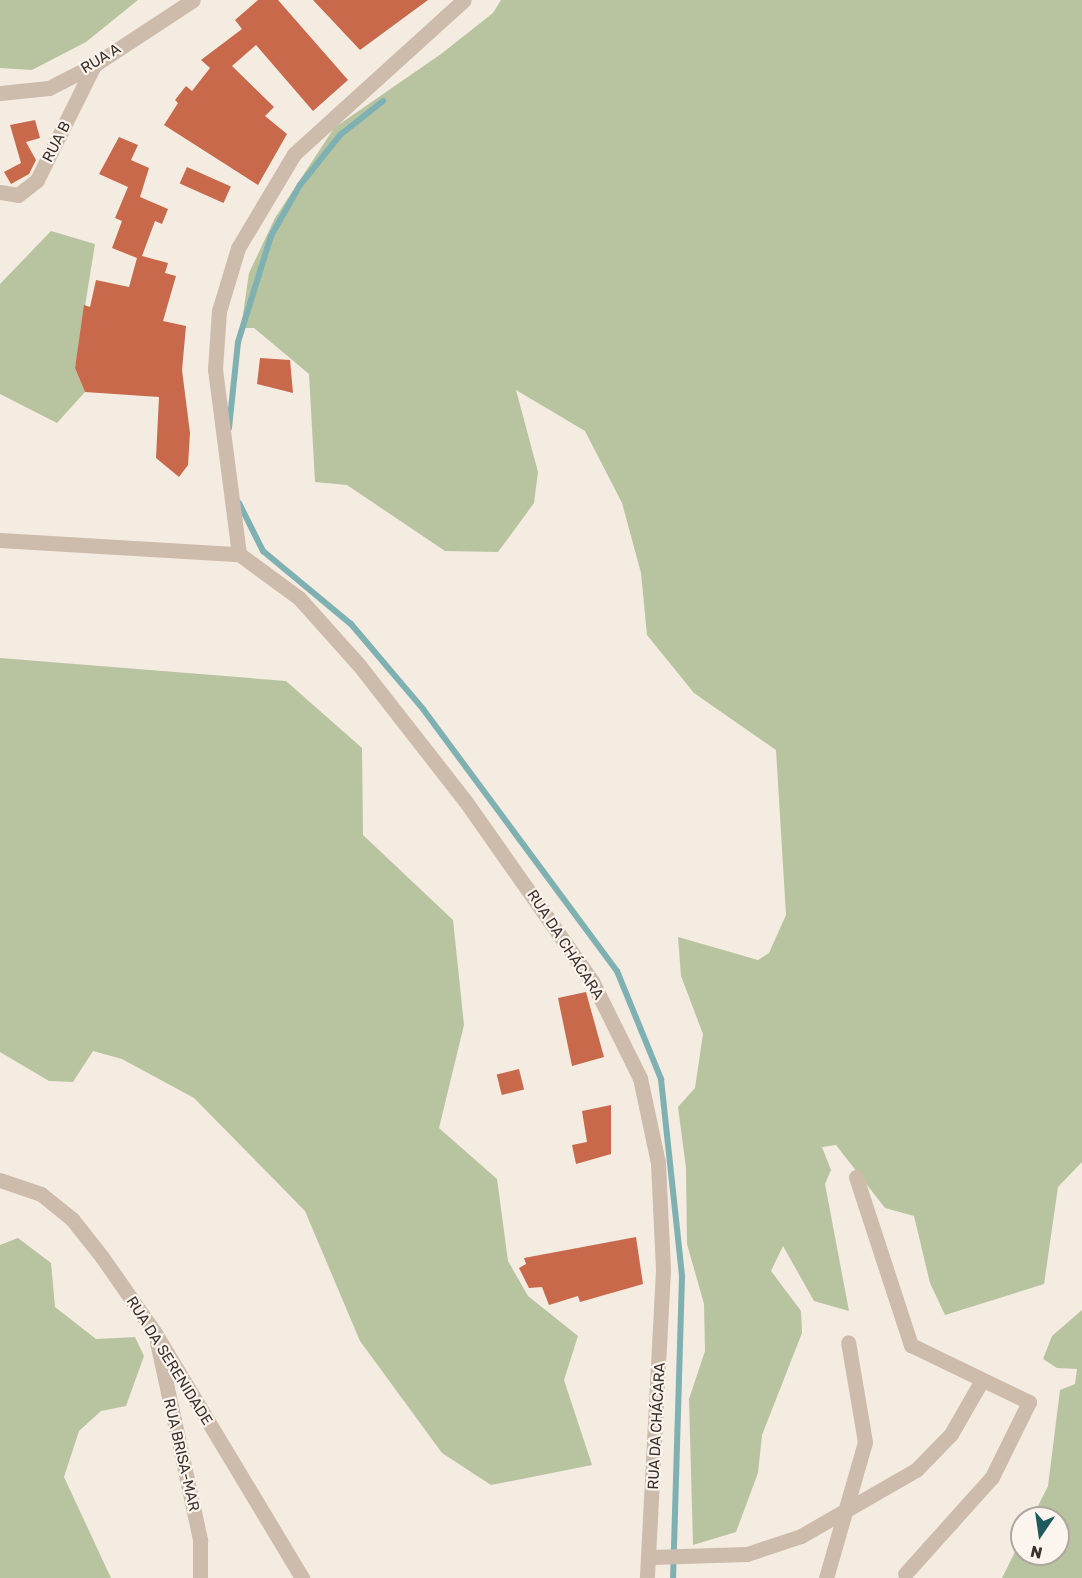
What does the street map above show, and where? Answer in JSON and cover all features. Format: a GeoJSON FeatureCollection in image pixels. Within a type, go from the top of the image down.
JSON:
{"type":"FeatureCollection","features":[{"type":"Feature","properties":{"kind":"street","name":"RUA A"},"geometry":{"type":"LineString","coordinates":[[0,93],[49,88],[94,65],[192,0]]}},
{"type":"Feature","properties":{"kind":"street"},"geometry":{"type":"LineString","coordinates":[[0,540],[239,554],[215,369],[219,311],[238,248],[249,221],[294,154],[464,0]]}},
{"type":"Feature","properties":{"kind":"street","name":"RUA B"},"geometry":{"type":"LineString","coordinates":[[0,192],[18,195],[37,180],[94,65]]}},
{"type":"Feature","properties":{"kind":"street","name":"RUA DA CHÁCARA"},"geometry":{"type":"LineString","coordinates":[[239,554],[299,598],[344,648],[466,802],[591,981],[640,1078],[658,1163],[663,1270],[650,1557],[647,1578]]}},
{"type":"Feature","properties":{"kind":"street"},"geometry":{"type":"LineString","coordinates":[[856,1177],[905,1336],[925,1355],[982,1380],[1024,1395],[1028,1410],[992,1477],[905,1574]]}},
{"type":"Feature","properties":{"kind":"street","name":"RUA DA SERENIDADE"},"geometry":{"type":"LineString","coordinates":[[0,1180],[41,1194],[72,1219],[155,1334],[302,1578]]}},
{"type":"Feature","properties":{"kind":"street","name":"RUA BRISA-MAR"},"geometry":{"type":"LineString","coordinates":[[155,1334],[200,1540],[200,1578]]}},
{"type":"Feature","properties":{"kind":"street"},"geometry":{"type":"LineString","coordinates":[[826,1578],[865,1442],[848,1342]]}},
{"type":"Feature","properties":{"kind":"street"},"geometry":{"type":"LineString","coordinates":[[650,1557],[773,1548],[916,1470],[934,1454],[982,1380]]}},
{"type":"Feature","properties":{"kind":"green space"},"geometry":{"type":"Polygon","coordinates":[[[0,0],[138,0],[86,42],[32,70],[0,68],[0,0]]]}},
{"type":"Feature","properties":{"kind":"green space"},"geometry":{"type":"Polygon","coordinates":[[[501,0],[1082,0],[1082,1162],[1058,1187],[1044,1284],[945,1315],[930,1283],[914,1216],[885,1208],[836,1145],[822,1147],[831,1170],[825,1184],[849,1311],[814,1301],[783,1246],[771,1271],[801,1311],[802,1333],[762,1435],[758,1473],[736,1532],[693,1545],[689,1399],[705,1351],[704,1304],[687,1244],[686,1168],[678,1107],[695,1088],[703,1034],[681,976],[678,937],[758,960],[769,953],[786,915],[776,750],[694,693],[647,635],[641,573],[622,503],[585,431],[516,390],[538,472],[534,503],[498,552],[445,551],[347,485],[315,482],[309,374],[254,328],[241,328],[249,273],[275,218],[334,128],[441,54],[493,13],[501,0]]]}},
{"type":"Feature","properties":{"kind":"green space"},"geometry":{"type":"Polygon","coordinates":[[[51,231],[95,244],[75,368],[85,392],[57,423],[0,394],[0,284],[51,231]]]}},
{"type":"Feature","properties":{"kind":"green space"},"geometry":{"type":"Polygon","coordinates":[[[0,658],[286,681],[362,748],[363,835],[453,920],[464,1025],[439,1128],[497,1179],[508,1261],[528,1296],[578,1336],[564,1380],[592,1465],[491,1485],[442,1453],[360,1341],[305,1211],[194,1098],[122,1059],[93,1051],[73,1082],[49,1081],[0,1052],[0,658]]]}},
{"type":"Feature","properties":{"kind":"green space"},"geometry":{"type":"Polygon","coordinates":[[[18,1238],[51,1263],[55,1307],[96,1339],[135,1337],[144,1356],[126,1406],[101,1411],[79,1431],[64,1477],[111,1578],[0,1578],[0,1245],[18,1238]]]}},
{"type":"Feature","properties":{"kind":"green space"},"geometry":{"type":"Polygon","coordinates":[[[1082,1310],[1082,1578],[1002,1578],[1010,1562],[1010,1566],[1070,1566],[1070,1506],[1038,1506],[1048,1486],[1060,1390],[1075,1384],[1077,1369],[1057,1368],[1043,1359],[1052,1336],[1082,1310]]]}},
{"type":"Feature","properties":{"kind":"building"},"geometry":{"type":"Polygon","coordinates":[[[258,0],[278,0],[348,80],[313,111],[256,45],[232,66],[274,107],[265,116],[287,134],[258,185],[164,125],[178,103],[175,100],[186,86],[192,91],[210,68],[201,60],[242,29],[235,20],[258,0]]]}},
{"type":"Feature","properties":{"kind":"building"},"geometry":{"type":"Polygon","coordinates":[[[313,0],[428,0],[360,50],[313,0]]]}},
{"type":"Feature","properties":{"kind":"building"},"geometry":{"type":"Polygon","coordinates":[[[35,120],[40,138],[26,142],[36,160],[29,174],[11,184],[4,172],[21,163],[10,125],[35,120]]]}},
{"type":"Feature","properties":{"kind":"building"},"geometry":{"type":"Polygon","coordinates":[[[119,137],[138,145],[131,160],[149,168],[140,197],[168,209],[162,224],[155,221],[142,256],[168,263],[165,273],[176,276],[163,321],[186,326],[182,370],[190,433],[188,465],[179,477],[156,458],[159,397],[85,392],[75,368],[84,305],[90,307],[96,280],[129,287],[137,258],[112,248],[122,221],[115,218],[128,187],[99,174],[119,137]]]}},
{"type":"Feature","properties":{"kind":"building"},"geometry":{"type":"Polygon","coordinates":[[[187,167],[231,187],[224,203],[180,183],[187,167]]]}},
{"type":"Feature","properties":{"kind":"building"},"geometry":{"type":"Polygon","coordinates":[[[260,358],[290,360],[293,393],[257,384],[260,358]]]}},
{"type":"Feature","properties":{"kind":"building"},"geometry":{"type":"Polygon","coordinates":[[[586,992],[604,1057],[572,1066],[558,998],[586,992]]]}},
{"type":"Feature","properties":{"kind":"building"},"geometry":{"type":"Polygon","coordinates":[[[519,1069],[524,1089],[502,1095],[497,1075],[519,1069]]]}},
{"type":"Feature","properties":{"kind":"building"},"geometry":{"type":"Polygon","coordinates":[[[611,1105],[611,1154],[576,1164],[572,1145],[587,1142],[582,1111],[611,1105]]]}},
{"type":"Feature","properties":{"kind":"building"},"geometry":{"type":"Polygon","coordinates":[[[636,1237],[643,1284],[580,1302],[578,1296],[549,1305],[542,1287],[529,1288],[519,1268],[526,1264],[524,1258],[636,1237]]]}},
{"type":"Feature","properties":{"kind":"waterway"},"geometry":{"type":"LineString","coordinates":[[229,428],[238,342],[271,236],[300,185],[340,135],[383,101]]}},
{"type":"Feature","properties":{"kind":"waterway"},"geometry":{"type":"LineString","coordinates":[[239,503],[263,551],[351,624],[423,709],[617,971],[661,1079],[682,1277],[673,1578]]}}]}
